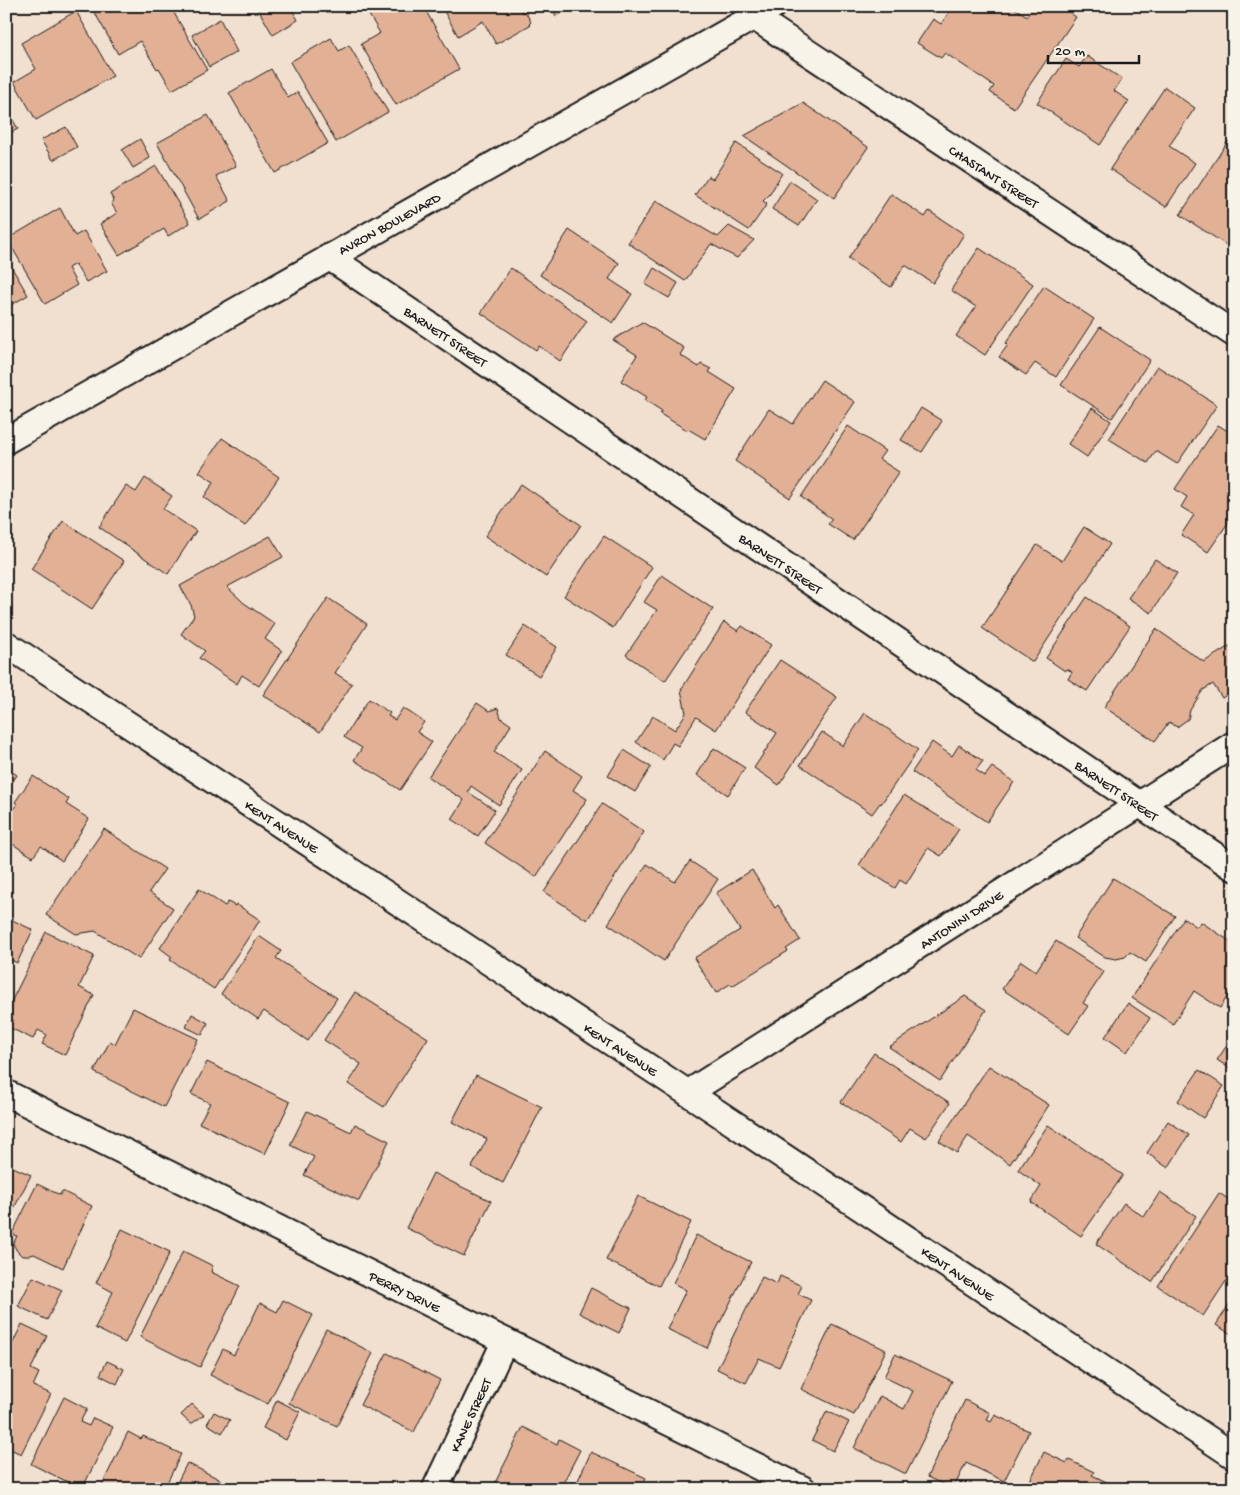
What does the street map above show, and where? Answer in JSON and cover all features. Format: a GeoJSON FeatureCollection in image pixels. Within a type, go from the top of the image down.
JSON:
{"type":"FeatureCollection","features":[{"type":"Feature","properties":{"kind":"street","name":"AVRON BOULEVARD"},"geometry":{"type":"LineString","coordinates":[[6,441],[764,12]]}},
{"type":"Feature","properties":{"kind":"street","name":"CHASTANT STREET"},"geometry":{"type":"LineString","coordinates":[[764,12],[1234,334]]}},
{"type":"Feature","properties":{"kind":"street","name":"BARNETT STREET"},"geometry":{"type":"LineString","coordinates":[[329,257],[1234,868]]}},
{"type":"Feature","properties":{"kind":"street","name":"KENT AVENUE"},"geometry":{"type":"LineString","coordinates":[[6,644],[688,1093],[1234,1456]]}},
{"type":"Feature","properties":{"kind":"street","name":"ANTONINI DRIVE"},"geometry":{"type":"LineString","coordinates":[[688,1093],[1234,744]]}},
{"type":"Feature","properties":{"kind":"street","name":"PERRY DRIVE"},"geometry":{"type":"LineString","coordinates":[[6,1093],[803,1489]]}},
{"type":"Feature","properties":{"kind":"street","name":"KANE STREET"},"geometry":{"type":"LineString","coordinates":[[435,1489],[505,1341]]}},
{"type":"Feature","properties":{"kind":"building"},"geometry":{"type":"Polygon","coordinates":[[[91,6],[170,6],[207,70],[172,90],[140,41],[118,54],[91,6]]]}},
{"type":"Feature","properties":{"kind":"building"},"geometry":{"type":"Polygon","coordinates":[[[262,6],[290,6],[298,20],[273,35],[258,9],[262,6]]]}},
{"type":"Feature","properties":{"kind":"building"},"geometry":{"type":"Polygon","coordinates":[[[385,6],[423,6],[459,69],[396,105],[361,44],[380,33],[369,15],[385,6]]]}},
{"type":"Feature","properties":{"kind":"building"},"geometry":{"type":"Polygon","coordinates":[[[441,6],[519,6],[523,13],[525,11],[531,22],[530,25],[496,44],[483,21],[458,36],[441,6]]]}},
{"type":"Feature","properties":{"kind":"building"},"geometry":{"type":"Polygon","coordinates":[[[551,6],[572,6],[556,16],[551,6]]]}},
{"type":"Feature","properties":{"kind":"building"},"geometry":{"type":"Polygon","coordinates":[[[953,6],[960,9],[962,6],[1011,6],[1027,16],[1034,6],[1060,6],[1076,17],[1014,108],[990,92],[994,86],[945,53],[941,58],[917,43],[933,19],[941,24],[953,6]]]}},
{"type":"Feature","properties":{"kind":"building"},"geometry":{"type":"Polygon","coordinates":[[[76,11],[113,76],[36,120],[14,82],[36,69],[21,43],[76,11]]]}},
{"type":"Feature","properties":{"kind":"building"},"geometry":{"type":"Polygon","coordinates":[[[220,19],[237,52],[209,67],[192,35],[220,19]]]}},
{"type":"Feature","properties":{"kind":"building"},"geometry":{"type":"Polygon","coordinates":[[[331,38],[339,51],[349,45],[388,112],[336,142],[290,62],[331,38]]]}},
{"type":"Feature","properties":{"kind":"building"},"geometry":{"type":"Polygon","coordinates":[[[1087,56],[1122,79],[1114,91],[1129,101],[1100,145],[1037,103],[1066,59],[1079,67],[1087,56]]]}},
{"type":"Feature","properties":{"kind":"building"},"geometry":{"type":"Polygon","coordinates":[[[271,69],[288,98],[298,92],[328,143],[275,173],[229,93],[271,69]]]}},
{"type":"Feature","properties":{"kind":"building"},"geometry":{"type":"Polygon","coordinates":[[[1165,87],[1195,108],[1169,146],[1195,163],[1166,207],[1110,169],[1165,87]]]}},
{"type":"Feature","properties":{"kind":"building"},"geometry":{"type":"Polygon","coordinates":[[[803,103],[868,147],[834,198],[744,136],[803,103]]]}},
{"type":"Feature","properties":{"kind":"building"},"geometry":{"type":"Polygon","coordinates":[[[6,108],[18,129],[6,135],[6,108]]]}},
{"type":"Feature","properties":{"kind":"building"},"geometry":{"type":"Polygon","coordinates":[[[208,115],[236,166],[216,176],[230,201],[199,219],[157,143],[208,115]]]}},
{"type":"Feature","properties":{"kind":"building"},"geometry":{"type":"Polygon","coordinates":[[[66,127],[77,147],[53,160],[41,140],[66,127]]]}},
{"type":"Feature","properties":{"kind":"building"},"geometry":{"type":"Polygon","coordinates":[[[140,139],[150,158],[133,168],[122,150],[140,139]]]}},
{"type":"Feature","properties":{"kind":"building"},"geometry":{"type":"Polygon","coordinates":[[[1228,141],[1234,145],[1234,244],[1231,248],[1180,215],[1228,141]]]}},
{"type":"Feature","properties":{"kind":"building"},"geometry":{"type":"Polygon","coordinates":[[[736,143],[782,173],[770,194],[763,201],[767,204],[749,230],[695,195],[708,176],[713,179],[736,143]]]}},
{"type":"Feature","properties":{"kind":"building"},"geometry":{"type":"Polygon","coordinates":[[[156,166],[190,223],[168,236],[164,229],[119,255],[100,224],[117,213],[111,203],[114,201],[110,194],[156,166]]]}},
{"type":"Feature","properties":{"kind":"building"},"geometry":{"type":"Polygon","coordinates":[[[790,181],[817,199],[799,226],[772,209],[790,181]]]}},
{"type":"Feature","properties":{"kind":"building"},"geometry":{"type":"Polygon","coordinates":[[[891,194],[925,217],[929,211],[964,234],[933,283],[905,265],[891,287],[848,259],[891,194]]]}},
{"type":"Feature","properties":{"kind":"building"},"geometry":{"type":"Polygon","coordinates":[[[656,201],[718,237],[729,226],[754,240],[737,258],[711,244],[685,281],[628,243],[656,201]]]}},
{"type":"Feature","properties":{"kind":"building"},"geometry":{"type":"Polygon","coordinates":[[[60,208],[75,236],[84,231],[107,271],[86,282],[75,264],[68,268],[77,285],[45,304],[7,239],[60,208]]]}},
{"type":"Feature","properties":{"kind":"building"},"geometry":{"type":"Polygon","coordinates":[[[569,230],[619,263],[609,279],[632,294],[613,323],[540,275],[569,230]]]}},
{"type":"Feature","properties":{"kind":"building"},"geometry":{"type":"Polygon","coordinates":[[[979,248],[1033,284],[985,355],[956,336],[976,307],[951,290],[979,248]]]}},
{"type":"Feature","properties":{"kind":"building"},"geometry":{"type":"Polygon","coordinates":[[[6,258],[28,295],[6,308],[6,258]]]}},
{"type":"Feature","properties":{"kind":"building"},"geometry":{"type":"Polygon","coordinates":[[[511,268],[587,321],[560,361],[539,346],[536,350],[481,313],[511,268]]]}},
{"type":"Feature","properties":{"kind":"building"},"geometry":{"type":"Polygon","coordinates":[[[654,268],[678,283],[669,298],[645,284],[654,268]]]}},
{"type":"Feature","properties":{"kind":"building"},"geometry":{"type":"Polygon","coordinates":[[[1044,286],[1094,319],[1056,377],[1035,363],[1026,375],[999,357],[1008,345],[1006,343],[1044,286]]]}},
{"type":"Feature","properties":{"kind":"building"},"geometry":{"type":"Polygon","coordinates":[[[6,318],[11,326],[6,328],[6,318]]]}},
{"type":"Feature","properties":{"kind":"building"},"geometry":{"type":"Polygon","coordinates":[[[642,322],[684,348],[680,355],[699,367],[701,364],[711,369],[709,372],[736,389],[705,439],[660,414],[662,411],[645,400],[647,397],[621,381],[637,355],[613,340],[642,322]]]}},
{"type":"Feature","properties":{"kind":"building"},"geometry":{"type":"Polygon","coordinates":[[[1100,327],[1150,360],[1112,418],[1061,385],[1100,327]]]}},
{"type":"Feature","properties":{"kind":"building"},"geometry":{"type":"Polygon","coordinates":[[[1157,366],[1217,405],[1177,464],[1156,451],[1148,463],[1109,439],[1157,366]]]}},
{"type":"Feature","properties":{"kind":"building"},"geometry":{"type":"Polygon","coordinates":[[[822,380],[855,402],[790,498],[735,461],[769,409],[793,424],[822,380]]]}},
{"type":"Feature","properties":{"kind":"building"},"geometry":{"type":"Polygon","coordinates":[[[921,408],[942,421],[922,452],[901,440],[921,408]]]}},
{"type":"Feature","properties":{"kind":"building"},"geometry":{"type":"Polygon","coordinates":[[[1092,408],[1111,421],[1087,457],[1068,444],[1092,408]]]}},
{"type":"Feature","properties":{"kind":"building"},"geometry":{"type":"Polygon","coordinates":[[[1218,425],[1234,435],[1234,514],[1208,552],[1181,535],[1194,515],[1181,507],[1187,497],[1175,489],[1218,425]]]}},
{"type":"Feature","properties":{"kind":"building"},"geometry":{"type":"Polygon","coordinates":[[[848,426],[885,451],[879,459],[899,472],[853,540],[828,524],[832,519],[801,497],[848,426]]]}},
{"type":"Feature","properties":{"kind":"building"},"geometry":{"type":"Polygon","coordinates":[[[222,438],[279,477],[245,526],[204,497],[214,482],[199,472],[222,438]]]}},
{"type":"Feature","properties":{"kind":"building"},"geometry":{"type":"Polygon","coordinates":[[[145,478],[172,496],[163,509],[196,531],[168,574],[99,527],[126,486],[136,492],[145,478]]]}},
{"type":"Feature","properties":{"kind":"building"},"geometry":{"type":"Polygon","coordinates":[[[521,484],[581,525],[546,577],[485,536],[521,484]]]}},
{"type":"Feature","properties":{"kind":"building"},"geometry":{"type":"Polygon","coordinates":[[[63,521],[124,561],[92,609],[31,569],[63,521]]]}},
{"type":"Feature","properties":{"kind":"building"},"geometry":{"type":"Polygon","coordinates":[[[1084,527],[1110,544],[1033,662],[982,628],[1037,545],[1062,561],[1084,527]]]}},
{"type":"Feature","properties":{"kind":"building"},"geometry":{"type":"Polygon","coordinates":[[[270,536],[283,557],[227,587],[244,603],[275,624],[265,639],[282,651],[259,686],[242,675],[237,684],[199,658],[205,651],[181,634],[194,616],[191,605],[180,586],[270,536]]]}},
{"type":"Feature","properties":{"kind":"building"},"geometry":{"type":"Polygon","coordinates":[[[604,536],[652,567],[613,628],[564,596],[604,536]]]}},
{"type":"Feature","properties":{"kind":"building"},"geometry":{"type":"Polygon","coordinates":[[[1155,559],[1177,573],[1151,613],[1128,598],[1155,559]]]}},
{"type":"Feature","properties":{"kind":"building"},"geometry":{"type":"Polygon","coordinates":[[[662,575],[713,609],[665,681],[626,655],[657,610],[644,602],[662,575]]]}},
{"type":"Feature","properties":{"kind":"building"},"geometry":{"type":"Polygon","coordinates":[[[1087,597],[1130,626],[1087,691],[1068,679],[1072,672],[1067,669],[1065,671],[1046,658],[1087,597]]]}},
{"type":"Feature","properties":{"kind":"building"},"geometry":{"type":"Polygon","coordinates":[[[328,598],[367,624],[335,673],[352,684],[320,732],[263,695],[328,598]]]}},
{"type":"Feature","properties":{"kind":"building"},"geometry":{"type":"Polygon","coordinates":[[[724,622],[738,631],[742,626],[771,645],[716,730],[696,717],[678,746],[673,743],[663,760],[636,742],[653,716],[675,730],[686,713],[681,690],[724,622]]]}},
{"type":"Feature","properties":{"kind":"building"},"geometry":{"type":"Polygon","coordinates":[[[525,626],[557,647],[539,676],[506,655],[525,626]]]}},
{"type":"Feature","properties":{"kind":"building"},"geometry":{"type":"Polygon","coordinates":[[[1156,629],[1204,662],[1234,643],[1234,690],[1222,698],[1213,684],[1203,690],[1190,710],[1188,719],[1177,727],[1169,722],[1155,741],[1104,707],[1156,629]]]}},
{"type":"Feature","properties":{"kind":"building"},"geometry":{"type":"Polygon","coordinates":[[[780,660],[837,697],[779,785],[754,768],[777,733],[745,712],[780,660]]]}},
{"type":"Feature","properties":{"kind":"building"},"geometry":{"type":"Polygon","coordinates":[[[369,699],[390,713],[388,716],[395,720],[403,708],[424,722],[417,732],[432,742],[400,790],[354,760],[362,748],[344,737],[369,699]]]}},
{"type":"Feature","properties":{"kind":"building"},"geometry":{"type":"Polygon","coordinates":[[[477,703],[489,711],[498,708],[501,718],[511,725],[494,752],[522,770],[499,805],[471,786],[468,792],[495,810],[478,836],[452,819],[464,800],[428,777],[477,703]]]}},
{"type":"Feature","properties":{"kind":"building"},"geometry":{"type":"Polygon","coordinates":[[[865,713],[918,750],[872,814],[800,765],[822,732],[843,746],[865,713]]]}},
{"type":"Feature","properties":{"kind":"building"},"geometry":{"type":"Polygon","coordinates":[[[932,742],[952,756],[959,745],[983,761],[976,770],[985,776],[992,767],[1014,782],[987,822],[912,772],[932,742]]]}},
{"type":"Feature","properties":{"kind":"building"},"geometry":{"type":"Polygon","coordinates":[[[714,748],[745,768],[728,795],[697,775],[714,748]]]}},
{"type":"Feature","properties":{"kind":"building"},"geometry":{"type":"Polygon","coordinates":[[[624,750],[651,767],[635,792],[608,776],[624,750]]]}},
{"type":"Feature","properties":{"kind":"building"},"geometry":{"type":"Polygon","coordinates":[[[545,751],[582,776],[573,790],[587,799],[536,877],[485,843],[545,751]]]}},
{"type":"Feature","properties":{"kind":"building"},"geometry":{"type":"Polygon","coordinates":[[[6,768],[17,775],[6,792],[6,768]]]}},
{"type":"Feature","properties":{"kind":"building"},"geometry":{"type":"Polygon","coordinates":[[[33,776],[69,799],[66,804],[89,819],[62,861],[41,846],[33,857],[6,840],[6,820],[17,804],[15,802],[33,776]]]}},
{"type":"Feature","properties":{"kind":"building"},"geometry":{"type":"Polygon","coordinates":[[[904,795],[959,829],[941,856],[928,848],[906,884],[900,880],[895,888],[859,865],[904,795]]]}},
{"type":"Feature","properties":{"kind":"building"},"geometry":{"type":"Polygon","coordinates":[[[602,804],[644,832],[587,920],[544,892],[602,804]]]}},
{"type":"Feature","properties":{"kind":"building"},"geometry":{"type":"Polygon","coordinates":[[[104,829],[165,869],[149,892],[173,908],[139,959],[95,931],[76,934],[46,915],[104,829]]]}},
{"type":"Feature","properties":{"kind":"building"},"geometry":{"type":"Polygon","coordinates":[[[690,861],[718,879],[664,961],[608,924],[647,864],[675,882],[690,861]]]}},
{"type":"Feature","properties":{"kind":"building"},"geometry":{"type":"Polygon","coordinates":[[[752,870],[775,908],[778,905],[800,940],[786,949],[788,951],[732,986],[730,984],[716,993],[694,958],[740,930],[716,893],[752,870]]]}},
{"type":"Feature","properties":{"kind":"building"},"geometry":{"type":"Polygon","coordinates":[[[1113,878],[1175,916],[1146,962],[1130,952],[1125,957],[1116,959],[1105,957],[1075,938],[1113,878]]]}},
{"type":"Feature","properties":{"kind":"building"},"geometry":{"type":"Polygon","coordinates":[[[199,889],[225,906],[228,902],[235,906],[236,904],[260,920],[214,989],[170,960],[172,957],[160,948],[199,889]]]}},
{"type":"Feature","properties":{"kind":"building"},"geometry":{"type":"Polygon","coordinates":[[[6,917],[33,930],[17,963],[6,957],[6,917]]]}},
{"type":"Feature","properties":{"kind":"building"},"geometry":{"type":"Polygon","coordinates":[[[1184,918],[1197,927],[1201,922],[1234,944],[1234,986],[1220,1008],[1194,991],[1173,1024],[1132,998],[1184,918]]]}},
{"type":"Feature","properties":{"kind":"building"},"geometry":{"type":"Polygon","coordinates":[[[46,932],[94,956],[79,987],[94,995],[65,1055],[42,1044],[47,1035],[38,1030],[33,1039],[6,1026],[6,1012],[46,932]]]}},
{"type":"Feature","properties":{"kind":"building"},"geometry":{"type":"Polygon","coordinates":[[[259,936],[281,951],[276,958],[337,998],[308,1041],[264,1011],[258,1019],[221,994],[259,936]]]}},
{"type":"Feature","properties":{"kind":"building"},"geometry":{"type":"Polygon","coordinates":[[[1056,941],[1104,972],[1083,1003],[1088,1006],[1069,1034],[1002,989],[1021,961],[1036,971],[1056,941]]]}},
{"type":"Feature","properties":{"kind":"building"},"geometry":{"type":"Polygon","coordinates":[[[355,992],[428,1038],[384,1107],[348,1084],[361,1064],[324,1040],[355,992]]]}},
{"type":"Feature","properties":{"kind":"building"},"geometry":{"type":"Polygon","coordinates":[[[965,996],[986,1010],[940,1081],[889,1047],[965,996]]]}},
{"type":"Feature","properties":{"kind":"building"},"geometry":{"type":"Polygon","coordinates":[[[1128,1003],[1150,1018],[1127,1052],[1105,1037],[1128,1003]]]}},
{"type":"Feature","properties":{"kind":"building"},"geometry":{"type":"Polygon","coordinates":[[[133,1008],[198,1039],[164,1107],[94,1072],[110,1041],[115,1044],[133,1008]]]}},
{"type":"Feature","properties":{"kind":"building"},"geometry":{"type":"Polygon","coordinates":[[[192,1014],[208,1023],[202,1035],[186,1027],[192,1014]]]}},
{"type":"Feature","properties":{"kind":"building"},"geometry":{"type":"Polygon","coordinates":[[[1234,1035],[1234,1071],[1217,1060],[1234,1035]]]}},
{"type":"Feature","properties":{"kind":"building"},"geometry":{"type":"Polygon","coordinates":[[[874,1053],[950,1103],[926,1138],[910,1128],[901,1142],[841,1102],[874,1053]]]}},
{"type":"Feature","properties":{"kind":"building"},"geometry":{"type":"Polygon","coordinates":[[[207,1062],[290,1102],[265,1154],[199,1123],[210,1103],[191,1094],[207,1062]]]}},
{"type":"Feature","properties":{"kind":"building"},"geometry":{"type":"Polygon","coordinates":[[[989,1066],[1049,1105],[1010,1164],[968,1136],[957,1153],[939,1141],[989,1066]]]}},
{"type":"Feature","properties":{"kind":"building"},"geometry":{"type":"Polygon","coordinates":[[[1199,1070],[1224,1086],[1203,1118],[1178,1101],[1199,1070]]]}},
{"type":"Feature","properties":{"kind":"building"},"geometry":{"type":"Polygon","coordinates":[[[476,1075],[542,1107],[503,1183],[472,1167],[487,1139],[452,1122],[476,1075]]]}},
{"type":"Feature","properties":{"kind":"building"},"geometry":{"type":"Polygon","coordinates":[[[307,1111],[351,1132],[355,1124],[389,1141],[359,1201],[304,1175],[314,1157],[290,1145],[307,1111]]]}},
{"type":"Feature","properties":{"kind":"building"},"geometry":{"type":"Polygon","coordinates":[[[1168,1121],[1189,1135],[1168,1168],[1147,1153],[1168,1121]]]}},
{"type":"Feature","properties":{"kind":"building"},"geometry":{"type":"Polygon","coordinates":[[[1048,1125],[1123,1175],[1081,1236],[1031,1202],[1041,1186],[1018,1170],[1048,1125]]]}},
{"type":"Feature","properties":{"kind":"building"},"geometry":{"type":"Polygon","coordinates":[[[6,1164],[31,1175],[6,1224],[6,1164]]]}},
{"type":"Feature","properties":{"kind":"building"},"geometry":{"type":"Polygon","coordinates":[[[433,1173],[491,1201],[464,1256],[406,1228],[433,1173]]]}},
{"type":"Feature","properties":{"kind":"building"},"geometry":{"type":"Polygon","coordinates":[[[37,1184],[60,1195],[62,1191],[92,1206],[63,1268],[34,1254],[22,1256],[13,1244],[17,1236],[12,1234],[37,1184]]]}},
{"type":"Feature","properties":{"kind":"building"},"geometry":{"type":"Polygon","coordinates":[[[1160,1192],[1196,1216],[1152,1282],[1096,1244],[1124,1203],[1144,1217],[1160,1192]]]}},
{"type":"Feature","properties":{"kind":"building"},"geometry":{"type":"Polygon","coordinates":[[[1219,1193],[1234,1203],[1234,1269],[1203,1316],[1158,1286],[1219,1193]]]}},
{"type":"Feature","properties":{"kind":"building"},"geometry":{"type":"Polygon","coordinates":[[[638,1196],[691,1222],[659,1286],[606,1260],[638,1196]]]}},
{"type":"Feature","properties":{"kind":"building"},"geometry":{"type":"Polygon","coordinates":[[[122,1229],[170,1252],[125,1343],[95,1328],[113,1292],[96,1283],[122,1229]]]}},
{"type":"Feature","properties":{"kind":"building"},"geometry":{"type":"Polygon","coordinates":[[[696,1235],[751,1262],[707,1348],[667,1329],[686,1290],[673,1283],[696,1235]]]}},
{"type":"Feature","properties":{"kind":"building"},"geometry":{"type":"Polygon","coordinates":[[[183,1251],[213,1266],[211,1272],[240,1286],[200,1367],[140,1337],[183,1251]]]}},
{"type":"Feature","properties":{"kind":"building"},"geometry":{"type":"Polygon","coordinates":[[[780,1276],[802,1286],[798,1294],[811,1300],[779,1367],[759,1358],[746,1383],[717,1369],[762,1277],[777,1284],[780,1276]]]}},
{"type":"Feature","properties":{"kind":"building"},"geometry":{"type":"Polygon","coordinates":[[[33,1277],[62,1290],[47,1320],[18,1306],[33,1277]]]}},
{"type":"Feature","properties":{"kind":"building"},"geometry":{"type":"Polygon","coordinates":[[[591,1288],[631,1308],[619,1333],[579,1313],[591,1288]]]}},
{"type":"Feature","properties":{"kind":"building"},"geometry":{"type":"Polygon","coordinates":[[[1234,1297],[1234,1336],[1216,1325],[1234,1297]]]}},
{"type":"Feature","properties":{"kind":"building"},"geometry":{"type":"Polygon","coordinates":[[[283,1300],[313,1315],[268,1404],[210,1375],[223,1349],[234,1355],[260,1303],[277,1312],[283,1300]]]}},
{"type":"Feature","properties":{"kind":"building"},"geometry":{"type":"Polygon","coordinates":[[[22,1324],[47,1336],[31,1369],[39,1373],[33,1386],[51,1394],[21,1454],[6,1447],[6,1357],[22,1324]]]}},
{"type":"Feature","properties":{"kind":"building"},"geometry":{"type":"Polygon","coordinates":[[[832,1324],[886,1350],[854,1415],[801,1389],[832,1324]]]}},
{"type":"Feature","properties":{"kind":"building"},"geometry":{"type":"Polygon","coordinates":[[[326,1329],[373,1353],[337,1426],[289,1403],[326,1329]]]}},
{"type":"Feature","properties":{"kind":"building"},"geometry":{"type":"Polygon","coordinates":[[[387,1353],[440,1380],[414,1432],[360,1405],[387,1353]]]}},
{"type":"Feature","properties":{"kind":"building"},"geometry":{"type":"Polygon","coordinates":[[[895,1354],[952,1381],[906,1474],[854,1448],[880,1396],[904,1409],[913,1391],[884,1377],[895,1354]]]}},
{"type":"Feature","properties":{"kind":"building"},"geometry":{"type":"Polygon","coordinates":[[[107,1361],[124,1369],[117,1384],[100,1375],[107,1361]]]}},
{"type":"Feature","properties":{"kind":"building"},"geometry":{"type":"Polygon","coordinates":[[[64,1397],[87,1409],[80,1422],[89,1426],[93,1418],[113,1427],[82,1489],[31,1464],[64,1397]]]}},
{"type":"Feature","properties":{"kind":"building"},"geometry":{"type":"Polygon","coordinates":[[[277,1400],[300,1412],[286,1440],[263,1428],[277,1400]]]}},
{"type":"Feature","properties":{"kind":"building"},"geometry":{"type":"Polygon","coordinates":[[[965,1400],[990,1413],[987,1420],[991,1422],[995,1415],[1029,1431],[1004,1481],[966,1463],[953,1489],[927,1477],[965,1400]]]}},
{"type":"Feature","properties":{"kind":"building"},"geometry":{"type":"Polygon","coordinates":[[[192,1404],[204,1415],[191,1424],[181,1415],[192,1404]]]}},
{"type":"Feature","properties":{"kind":"building"},"geometry":{"type":"Polygon","coordinates":[[[827,1411],[849,1422],[833,1451],[812,1440],[827,1411]]]}},
{"type":"Feature","properties":{"kind":"building"},"geometry":{"type":"Polygon","coordinates":[[[214,1412],[230,1420],[222,1433],[207,1424],[214,1412]]]}},
{"type":"Feature","properties":{"kind":"building"},"geometry":{"type":"Polygon","coordinates":[[[523,1427],[557,1444],[559,1439],[580,1450],[560,1489],[492,1489],[523,1427]]]}},
{"type":"Feature","properties":{"kind":"building"},"geometry":{"type":"Polygon","coordinates":[[[128,1432],[141,1439],[143,1436],[181,1454],[164,1489],[100,1489],[128,1432]]]}},
{"type":"Feature","properties":{"kind":"building"},"geometry":{"type":"Polygon","coordinates":[[[591,1452],[646,1478],[641,1489],[574,1489],[591,1452]]]}},
{"type":"Feature","properties":{"kind":"building"},"geometry":{"type":"Polygon","coordinates":[[[1044,1452],[1067,1463],[1069,1460],[1094,1472],[1092,1475],[1115,1486],[1114,1489],[1026,1489],[1044,1452]]]}},
{"type":"Feature","properties":{"kind":"building"},"geometry":{"type":"Polygon","coordinates":[[[187,1463],[239,1489],[174,1489],[187,1463]]]}}]}
